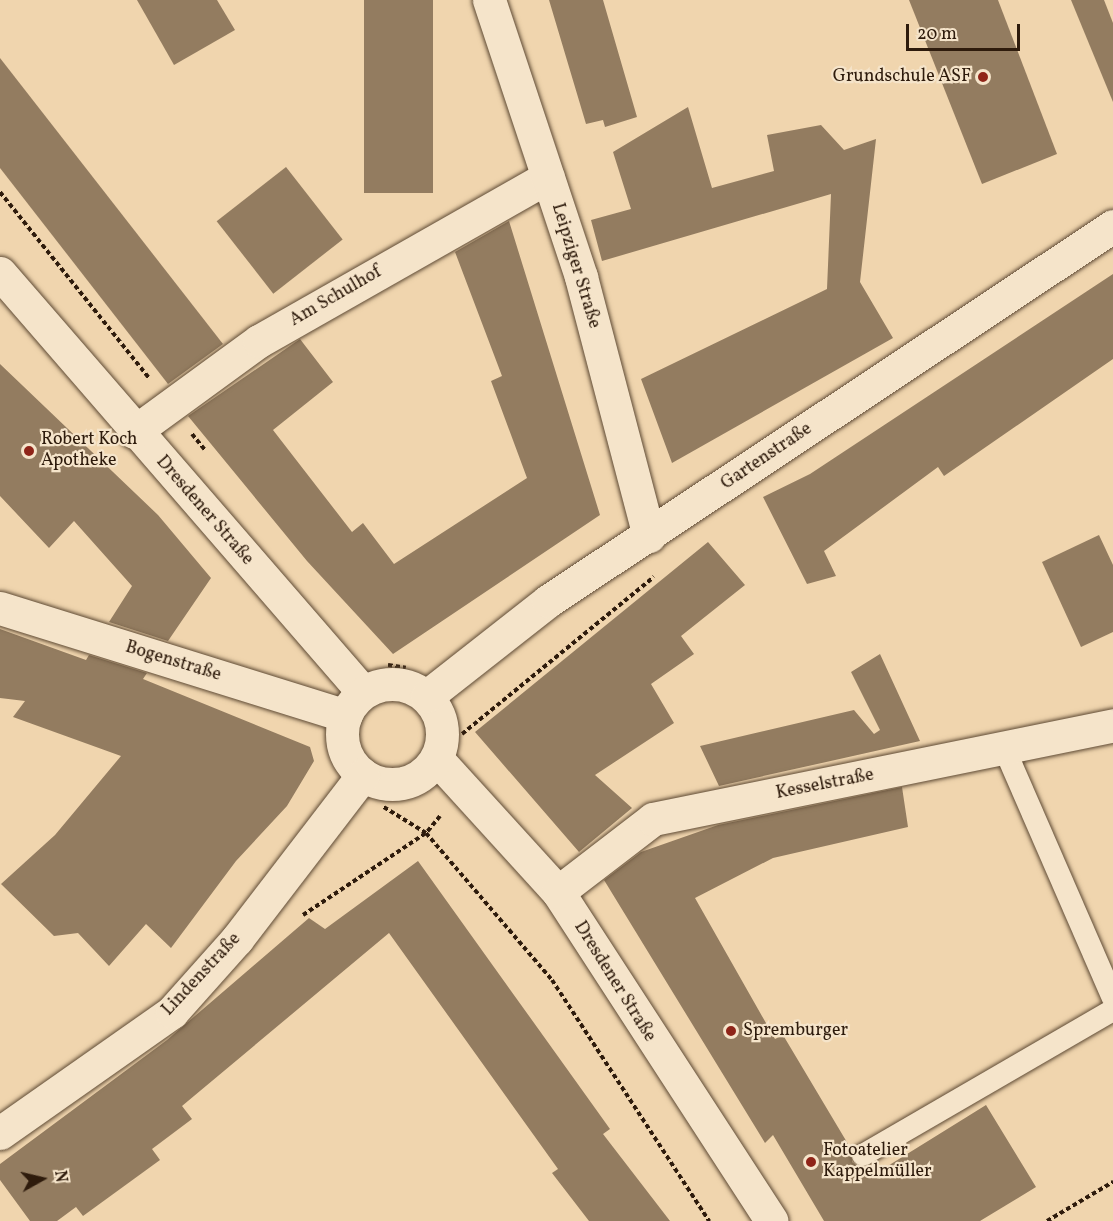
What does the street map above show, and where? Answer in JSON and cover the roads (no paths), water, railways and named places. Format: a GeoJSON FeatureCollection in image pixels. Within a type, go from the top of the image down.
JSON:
{"type":"FeatureCollection","features":[{"type":"Feature","properties":{"kind":"street","name":"Leipziger Straße"},"geometry":{"type":"LineString","coordinates":[[489,0],[581,277],[648,536]]}},
{"type":"Feature","properties":{"kind":"street","name":"Am Schulhof"},"geometry":{"type":"LineString","coordinates":[[134,432],[259,341],[548,177]]}},
{"type":"Feature","properties":{"kind":"street","name":"Gartenstraße"},"geometry":{"type":"LineString","coordinates":[[427,696],[548,601],[1113,226]]}},
{"type":"Feature","properties":{"kind":"street","name":"Dresdener Straße"},"geometry":{"type":"LineString","coordinates":[[0,273],[134,432],[355,704]]}},
{"type":"Feature","properties":{"kind":"street","name":"Bogenstraße"},"geometry":{"type":"LineString","coordinates":[[0,608],[355,704]]}},
{"type":"Feature","properties":{"kind":"street"},"geometry":{"type":"LineString","coordinates":[[395,683],[427,696],[442,726],[437,759],[412,781],[395,785],[363,775],[344,748],[355,704],[395,683]]}},
{"type":"Feature","properties":{"kind":"street","name":"Kesselstraße"},"geometry":{"type":"LineString","coordinates":[[558,892],[653,819],[1005,750],[1113,725]]}},
{"type":"Feature","properties":{"kind":"street","name":"Dresdener Straße"},"geometry":{"type":"LineString","coordinates":[[437,759],[558,892],[772,1221]]}},
{"type":"Feature","properties":{"kind":"street","name":"Lindenstraße"},"geometry":{"type":"LineString","coordinates":[[0,1133],[172,1012],[237,939],[363,775]]}},
{"type":"Feature","properties":{"kind":"lane"},"geometry":{"type":"LineString","coordinates":[[1005,750],[1113,998]]}},
{"type":"Feature","properties":{"kind":"lane"},"geometry":{"type":"LineString","coordinates":[[863,1155],[1113,1010]]}},
{"type":"Feature","properties":{"kind":"place","name":"Grundschule ASF"},"geometry":{"type":"Point","coordinates":[983,77]}},
{"type":"Feature","properties":{"kind":"place","name":"Robert Koch Apotheke"},"geometry":{"type":"Point","coordinates":[29,451]}},
{"type":"Feature","properties":{"kind":"place","name":"Spremburger"},"geometry":{"type":"Point","coordinates":[731,1031]}},
{"type":"Feature","properties":{"kind":"place","name":"Fotoatelier Kappelmüller"},"geometry":{"type":"Point","coordinates":[811,1162]}}]}
